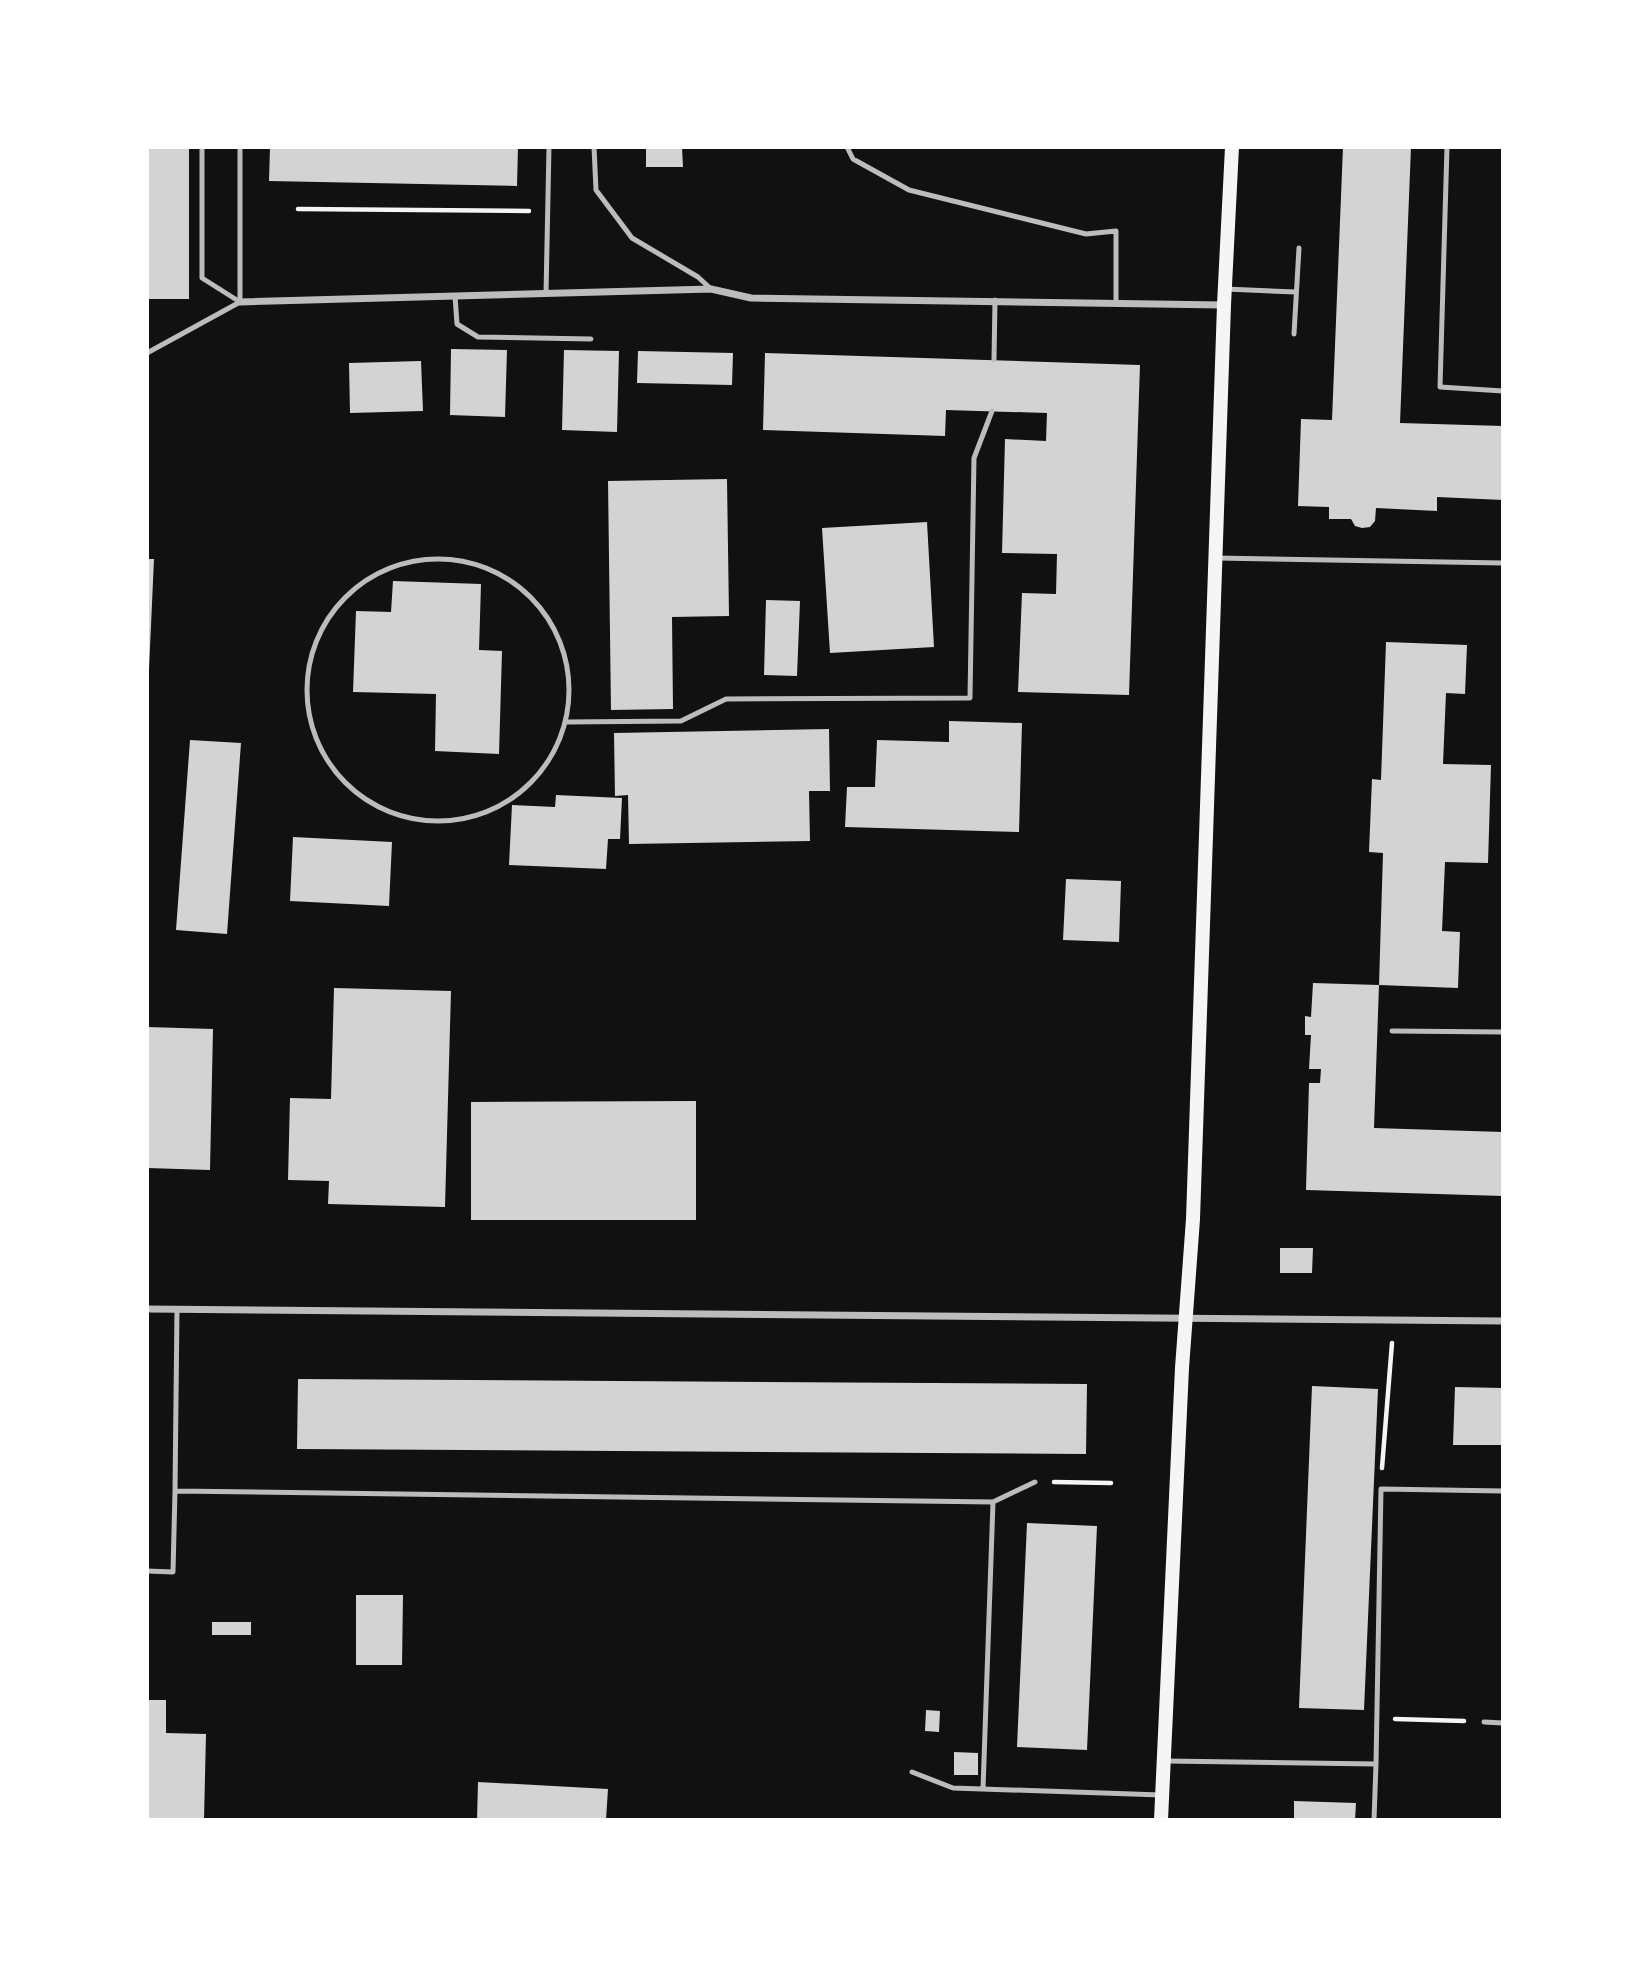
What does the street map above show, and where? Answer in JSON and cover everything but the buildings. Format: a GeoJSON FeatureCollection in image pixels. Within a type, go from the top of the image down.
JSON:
{"type":"FeatureCollection","features":[{"type":"Feature","properties":{"kind":"main road"},"geometry":{"type":"LineString","coordinates":[[1161,1820],[1182,1368],[1193,1219],[1224,305],[1232,147]]}},
{"type":"Feature","properties":{"kind":"street"},"geometry":{"type":"LineString","coordinates":[[240,302],[711,289],[751,298],[1224,305]]}},
{"type":"Feature","properties":{"kind":"street"},"geometry":{"type":"LineString","coordinates":[[147,1309],[1503,1321]]}},
{"type":"Feature","properties":{"kind":"lane"},"geometry":{"type":"LineString","coordinates":[[202,147],[202,278],[240,302]]}},
{"type":"Feature","properties":{"kind":"lane"},"geometry":{"type":"LineString","coordinates":[[240,147],[240,302]]}},
{"type":"Feature","properties":{"kind":"lane"},"geometry":{"type":"LineString","coordinates":[[546,294],[549,147]]}},
{"type":"Feature","properties":{"kind":"lane"},"geometry":{"type":"LineString","coordinates":[[594,147],[596,190],[632,238],[698,277],[711,289]]}},
{"type":"Feature","properties":{"kind":"lane"},"geometry":{"type":"LineString","coordinates":[[847,147],[853,159],[909,190],[1086,234],[1116,231],[1116,302]]}},
{"type":"Feature","properties":{"kind":"lane"},"geometry":{"type":"LineString","coordinates":[[1447,147],[1440,387],[1503,391]]}},
{"type":"Feature","properties":{"kind":"lane"},"geometry":{"type":"LineString","coordinates":[[1294,334],[1299,248]]}},
{"type":"Feature","properties":{"kind":"lane"},"geometry":{"type":"LineString","coordinates":[[1225,289],[1296,292]]}},
{"type":"Feature","properties":{"kind":"lane"},"geometry":{"type":"LineString","coordinates":[[455,296],[457,324],[478,337],[591,339]]}},
{"type":"Feature","properties":{"kind":"lane"},"geometry":{"type":"LineString","coordinates":[[994,360],[995,300]]}},
{"type":"Feature","properties":{"kind":"lane"},"geometry":{"type":"LineString","coordinates":[[147,353],[240,302]]}},
{"type":"Feature","properties":{"kind":"lane"},"geometry":{"type":"LineString","coordinates":[[567,722],[681,721],[726,699],[970,698],[974,458],[992,411]]}},
{"type":"Feature","properties":{"kind":"lane"},"geometry":{"type":"LineString","coordinates":[[1216,558],[1503,563]]}},
{"type":"Feature","properties":{"kind":"lane"},"geometry":{"type":"LineString","coordinates":[[453,559],[497,572],[529,594],[556,631],[565,654],[567,722],[539,775],[504,804],[473,818],[428,822],[377,807],[341,779],[326,759],[309,716],[308,671],[321,628],[364,581],[406,562],[453,559]]}},
{"type":"Feature","properties":{"kind":"lane"},"geometry":{"type":"LineString","coordinates":[[1392,1031],[1503,1032]]}},
{"type":"Feature","properties":{"kind":"lane"},"geometry":{"type":"LineString","coordinates":[[147,1571],[173,1572],[177,1309]]}},
{"type":"Feature","properties":{"kind":"lane"},"geometry":{"type":"LineString","coordinates":[[175,1490],[993,1502],[1035,1482]]}},
{"type":"Feature","properties":{"kind":"lane"},"geometry":{"type":"LineString","coordinates":[[1374,1820],[1381,1489],[1503,1491]]}},
{"type":"Feature","properties":{"kind":"lane"},"geometry":{"type":"LineString","coordinates":[[983,1789],[993,1502]]}},
{"type":"Feature","properties":{"kind":"lane"},"geometry":{"type":"LineString","coordinates":[[1484,1722],[1503,1723]]}},
{"type":"Feature","properties":{"kind":"lane"},"geometry":{"type":"LineString","coordinates":[[1163,1760],[1376,1764]]}},
{"type":"Feature","properties":{"kind":"lane"},"geometry":{"type":"LineString","coordinates":[[912,1772],[953,1788],[1162,1795]]}},
{"type":"Feature","properties":{"kind":"path"},"geometry":{"type":"LineString","coordinates":[[298,209],[547,212]]}},
{"type":"Feature","properties":{"kind":"path"},"geometry":{"type":"LineString","coordinates":[[1381,1489],[1392,1343]]}},
{"type":"Feature","properties":{"kind":"path"},"geometry":{"type":"LineString","coordinates":[[1035,1482],[1111,1483]]}},
{"type":"Feature","properties":{"kind":"path"},"geometry":{"type":"LineString","coordinates":[[1377,1718],[1484,1722]]}}]}
